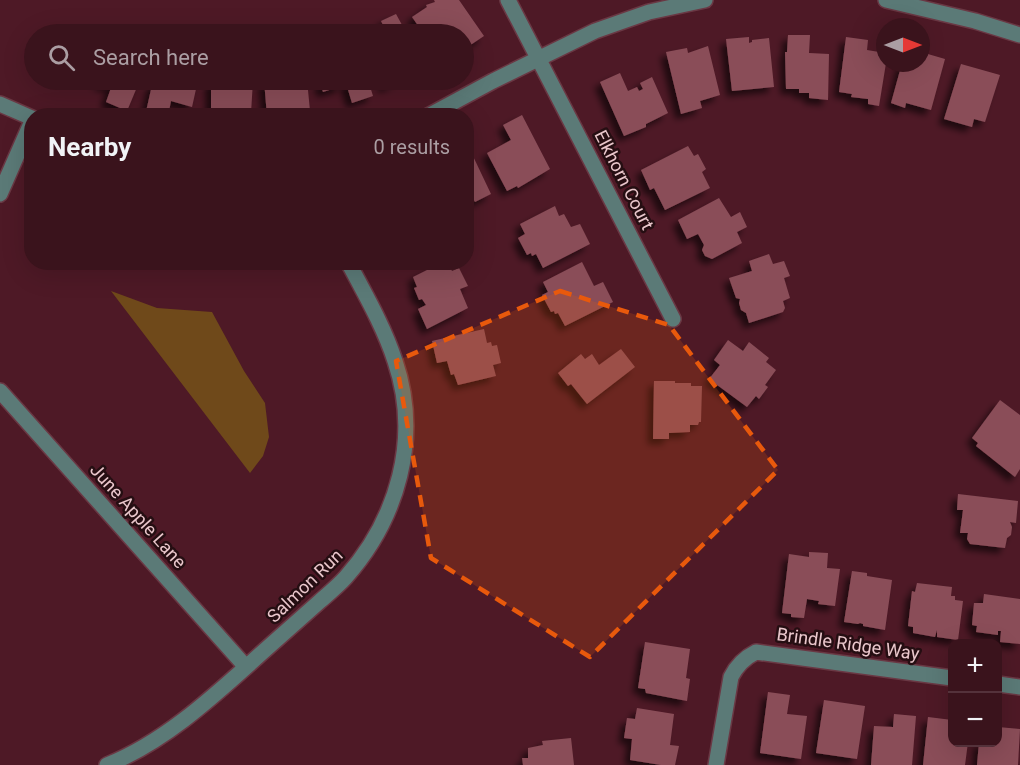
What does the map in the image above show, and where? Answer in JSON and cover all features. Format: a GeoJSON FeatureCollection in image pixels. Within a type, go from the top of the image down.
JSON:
{"type":"FeatureCollection","features":[{"type":"Feature","properties":{"kind":"street","name":"Elkhorn Court"},"geometry":{"type":"LineString","coordinates":[[508,0],[674,318]]}},
{"type":"Feature","properties":{"kind":"street"},"geometry":{"type":"LineString","coordinates":[[443,108],[595,31],[649,12],[705,0]]}},
{"type":"Feature","properties":{"kind":"street"},"geometry":{"type":"LineString","coordinates":[[886,0],[975,21],[1020,35]]}},
{"type":"Feature","properties":{"kind":"street"},"geometry":{"type":"LineString","coordinates":[[0,104],[24,115]]}},
{"type":"Feature","properties":{"kind":"street"},"geometry":{"type":"LineString","coordinates":[[0,194],[24,138]]}},
{"type":"Feature","properties":{"kind":"street","name":"Salmon Run"},"geometry":{"type":"LineString","coordinates":[[107,765],[141,749],[196,709],[246,667],[345,579],[380,530],[403,470],[405,408],[395,361],[377,318],[352,270]]}},
{"type":"Feature","properties":{"kind":"street","name":"June Apple Lane"},"geometry":{"type":"LineString","coordinates":[[0,391],[246,667]]}},
{"type":"Feature","properties":{"kind":"street","name":"Brindle Ridge Way"},"geometry":{"type":"LineString","coordinates":[[716,765],[731,677],[736,666],[756,652],[948,677]]}},
{"type":"Feature","properties":{"kind":"street"},"geometry":{"type":"LineString","coordinates":[[1002,685],[1020,687]]}},
{"type":"Feature","properties":{"kind":"highlighted area"},"geometry":{"type":"Polygon","coordinates":[[[560,291],[669,325],[778,470],[590,657],[431,558],[396,361],[560,291]]]}},
{"type":"Feature","properties":{"kind":"shaded area"},"geometry":{"type":"Polygon","coordinates":[[[111,291],[157,308],[212,312],[244,371],[265,403],[269,437],[263,456],[250,473],[111,291]]]}},
{"type":"Feature","properties":{"kind":"building"},"geometry":{"type":"Polygon","coordinates":[[[434,0],[459,0],[484,36],[474,43],[474,24],[417,24],[412,17],[427,7],[426,5],[435,2],[434,0]]]}},
{"type":"Feature","properties":{"kind":"building"},"geometry":{"type":"Polygon","coordinates":[[[396,14],[402,24],[382,24],[381,21],[396,14]]]}},
{"type":"Feature","properties":{"kind":"building"},"geometry":{"type":"Polygon","coordinates":[[[788,35],[810,35],[809,53],[829,54],[828,100],[809,98],[809,93],[799,93],[799,89],[786,89],[785,52],[787,52],[788,35]]]}},
{"type":"Feature","properties":{"kind":"building"},"geometry":{"type":"Polygon","coordinates":[[[749,37],[749,43],[752,40],[769,38],[774,87],[732,91],[726,39],[749,37]]]}},
{"type":"Feature","properties":{"kind":"building"},"geometry":{"type":"Polygon","coordinates":[[[846,37],[868,40],[867,50],[876,52],[876,72],[885,72],[879,106],[868,104],[868,99],[851,97],[852,94],[839,92],[846,37]]]}},
{"type":"Feature","properties":{"kind":"building"},"geometry":{"type":"Polygon","coordinates":[[[708,46],[720,95],[700,101],[702,108],[681,114],[666,52],[687,48],[688,53],[708,46]]]}},
{"type":"Feature","properties":{"kind":"building"},"geometry":{"type":"Polygon","coordinates":[[[930,55],[945,59],[931,110],[906,103],[905,108],[891,103],[900,72],[930,72],[930,55]]]}},
{"type":"Feature","properties":{"kind":"building"},"geometry":{"type":"Polygon","coordinates":[[[961,64],[1000,75],[985,122],[974,119],[972,127],[944,119],[961,64]]]}},
{"type":"Feature","properties":{"kind":"building"},"geometry":{"type":"Polygon","coordinates":[[[620,73],[628,91],[637,87],[639,91],[643,89],[640,83],[652,77],[668,113],[646,124],[646,127],[624,136],[600,82],[620,73]]]}},
{"type":"Feature","properties":{"kind":"building"},"geometry":{"type":"Polygon","coordinates":[[[110,90],[136,90],[128,108],[120,108],[106,102],[110,90]]]}},
{"type":"Feature","properties":{"kind":"building"},"geometry":{"type":"Polygon","coordinates":[[[151,90],[196,90],[192,107],[171,101],[170,108],[147,108],[151,90]]]}},
{"type":"Feature","properties":{"kind":"building"},"geometry":{"type":"Polygon","coordinates":[[[211,90],[252,90],[251,108],[211,108],[211,90]]]}},
{"type":"Feature","properties":{"kind":"building"},"geometry":{"type":"Polygon","coordinates":[[[265,90],[308,90],[310,108],[266,108],[265,90]]]}},
{"type":"Feature","properties":{"kind":"building"},"geometry":{"type":"Polygon","coordinates":[[[348,90],[371,90],[373,96],[352,103],[348,90]]]}},
{"type":"Feature","properties":{"kind":"building"},"geometry":{"type":"Polygon","coordinates":[[[522,115],[550,169],[518,188],[517,186],[507,191],[487,153],[511,140],[503,125],[522,115]]]}},
{"type":"Feature","properties":{"kind":"building"},"geometry":{"type":"Polygon","coordinates":[[[688,146],[694,156],[698,154],[706,169],[702,172],[710,188],[665,210],[654,188],[650,190],[641,170],[688,146]]]}},
{"type":"Feature","properties":{"kind":"building"},"geometry":{"type":"Polygon","coordinates":[[[474,158],[491,194],[475,202],[474,200],[474,158]]]}},
{"type":"Feature","properties":{"kind":"building"},"geometry":{"type":"Polygon","coordinates":[[[719,198],[731,217],[740,212],[747,227],[737,232],[742,243],[712,259],[705,256],[702,250],[704,245],[698,234],[687,239],[678,220],[719,198]]]}},
{"type":"Feature","properties":{"kind":"building"},"geometry":{"type":"Polygon","coordinates":[[[555,206],[559,216],[564,214],[571,227],[580,224],[590,244],[543,268],[536,254],[527,255],[518,238],[525,234],[520,224],[555,206]]]}},
{"type":"Feature","properties":{"kind":"building"},"geometry":{"type":"Polygon","coordinates":[[[769,254],[773,264],[784,261],[790,276],[784,278],[790,298],[783,301],[785,308],[783,312],[749,323],[746,313],[741,310],[740,299],[736,298],[729,278],[752,271],[749,261],[769,254]]]}},
{"type":"Feature","properties":{"kind":"building"},"geometry":{"type":"Polygon","coordinates":[[[582,262],[594,286],[603,282],[613,302],[565,326],[558,313],[551,312],[542,295],[548,292],[543,282],[582,262]]]}},
{"type":"Feature","properties":{"kind":"building"},"geometry":{"type":"Polygon","coordinates":[[[427,270],[460,270],[468,286],[460,289],[468,308],[427,329],[418,309],[426,305],[422,299],[419,300],[414,288],[417,287],[413,277],[427,270]]]}},
{"type":"Feature","properties":{"kind":"building"},"geometry":{"type":"Polygon","coordinates":[[[484,329],[487,343],[491,342],[492,346],[497,345],[501,363],[493,365],[496,376],[458,385],[454,374],[451,375],[447,361],[437,363],[432,341],[484,329]]]}},
{"type":"Feature","properties":{"kind":"building"},"geometry":{"type":"Polygon","coordinates":[[[728,340],[743,351],[749,342],[769,358],[766,362],[776,370],[765,385],[768,387],[759,399],[756,396],[747,407],[709,379],[720,365],[714,360],[728,340]]]}},
{"type":"Feature","properties":{"kind":"building"},"geometry":{"type":"Polygon","coordinates":[[[621,349],[635,367],[587,404],[571,384],[568,386],[558,373],[581,354],[585,359],[592,354],[599,365],[621,349]]]}},
{"type":"Feature","properties":{"kind":"building"},"geometry":{"type":"Polygon","coordinates":[[[654,381],[675,381],[675,383],[691,383],[691,386],[702,386],[701,422],[698,425],[690,425],[690,432],[669,433],[669,439],[653,439],[654,381]]]}},
{"type":"Feature","properties":{"kind":"building"},"geometry":{"type":"Polygon","coordinates":[[[1000,400],[1020,415],[1020,469],[1015,477],[976,446],[978,443],[972,438],[1000,400]]]}},
{"type":"Feature","properties":{"kind":"building"},"geometry":{"type":"Polygon","coordinates":[[[958,494],[1018,501],[1016,523],[1010,522],[1011,535],[1007,538],[1005,548],[970,544],[967,539],[968,533],[960,533],[963,510],[957,510],[958,494]]]}},
{"type":"Feature","properties":{"kind":"building"},"geometry":{"type":"Polygon","coordinates":[[[809,552],[828,553],[827,568],[840,569],[835,606],[818,604],[819,601],[807,599],[804,618],[791,617],[791,614],[782,613],[789,554],[809,557],[809,552]]]}},
{"type":"Feature","properties":{"kind":"building"},"geometry":{"type":"Polygon","coordinates":[[[852,571],[892,580],[885,630],[863,626],[860,623],[844,622],[852,571]]]}},
{"type":"Feature","properties":{"kind":"building"},"geometry":{"type":"Polygon","coordinates":[[[917,583],[952,587],[951,596],[955,596],[955,600],[963,601],[958,639],[937,637],[937,630],[935,637],[913,633],[913,627],[908,626],[912,591],[915,592],[917,583]]]}},
{"type":"Feature","properties":{"kind":"building"},"geometry":{"type":"Polygon","coordinates":[[[984,594],[1020,599],[1020,644],[1002,642],[1001,631],[998,631],[998,635],[976,632],[977,626],[972,625],[974,603],[983,603],[984,594]]]}},
{"type":"Feature","properties":{"kind":"building"},"geometry":{"type":"Polygon","coordinates":[[[645,642],[690,649],[686,678],[690,679],[687,701],[646,693],[645,689],[638,688],[645,642]]]}},
{"type":"Feature","properties":{"kind":"building"},"geometry":{"type":"Polygon","coordinates":[[[768,692],[790,695],[787,714],[807,716],[801,759],[760,753],[768,692]]]}},
{"type":"Feature","properties":{"kind":"building"},"geometry":{"type":"Polygon","coordinates":[[[824,700],[865,706],[857,759],[816,753],[824,700]]]}},
{"type":"Feature","properties":{"kind":"building"},"geometry":{"type":"Polygon","coordinates":[[[637,708],[674,714],[670,745],[679,746],[675,765],[630,760],[632,739],[624,738],[627,718],[635,719],[637,708]]]}},
{"type":"Feature","properties":{"kind":"building"},"geometry":{"type":"Polygon","coordinates":[[[894,714],[916,716],[912,765],[871,765],[874,726],[893,727],[894,714]]]}},
{"type":"Feature","properties":{"kind":"building"},"geometry":{"type":"Polygon","coordinates":[[[928,717],[948,720],[948,747],[967,747],[965,765],[923,765],[928,717]]]}},
{"type":"Feature","properties":{"kind":"building"},"geometry":{"type":"Polygon","coordinates":[[[1002,727],[1020,729],[1018,765],[977,765],[979,747],[1002,747],[1002,727]]]}},
{"type":"Feature","properties":{"kind":"building"},"geometry":{"type":"Polygon","coordinates":[[[571,738],[574,765],[523,765],[522,758],[528,758],[528,748],[543,745],[542,741],[571,738]]]}}]}
